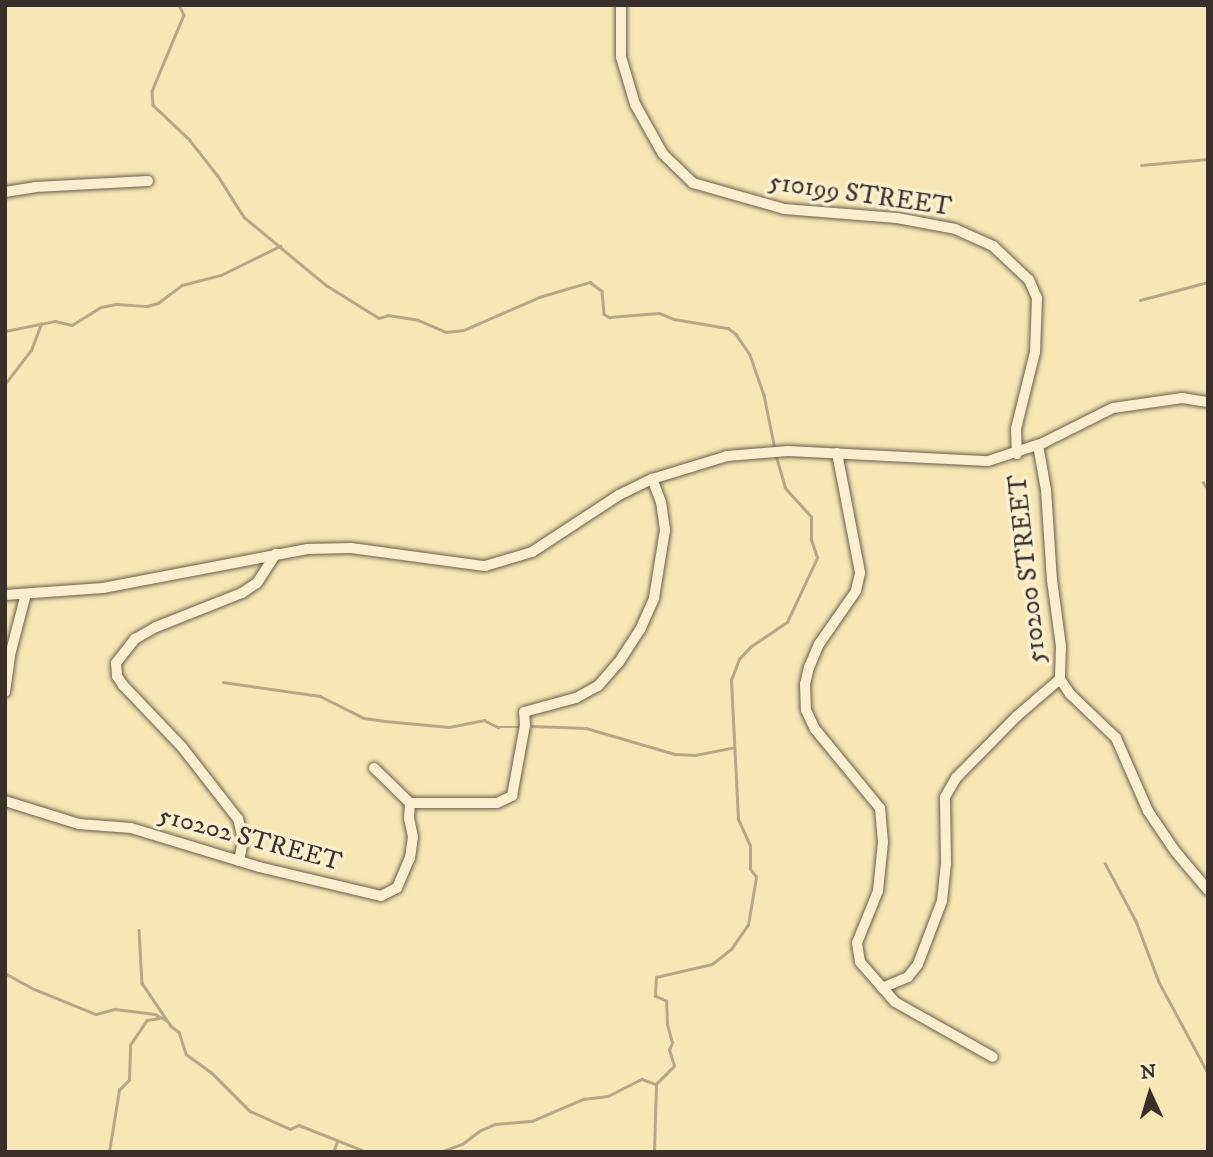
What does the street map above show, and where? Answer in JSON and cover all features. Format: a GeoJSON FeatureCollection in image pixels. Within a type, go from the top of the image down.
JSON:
{"type":"FeatureCollection","features":[{"type":"Feature","properties":{"kind":"street","name":"510199 STREET"},"geometry":{"type":"LineString","coordinates":[[621,5],[621,57],[635,104],[663,154],[693,183],[784,209],[897,218],[955,229],[993,246],[1030,280],[1037,298],[1035,352],[1016,429],[1017,454]]}},
{"type":"Feature","properties":{"kind":"street"},"geometry":{"type":"LineString","coordinates":[[5,192],[35,187],[148,181]]}},
{"type":"Feature","properties":{"kind":"street"},"geometry":{"type":"LineString","coordinates":[[5,595],[103,588],[276,554],[351,548],[485,566],[532,552],[619,495],[652,479],[727,456],[788,451],[940,461],[988,461],[1017,454],[1113,408],[1182,398],[1208,402]]}},
{"type":"Feature","properties":{"kind":"street","name":"510200 STREET"},"geometry":{"type":"LineString","coordinates":[[1038,445],[1046,490],[1052,580],[1061,647],[1060,679],[1070,694],[1116,738],[1148,811],[1175,851],[1208,890]]}},
{"type":"Feature","properties":{"kind":"street"},"geometry":{"type":"LineString","coordinates":[[837,453],[860,572],[856,591],[819,644],[809,667],[805,684],[806,710],[815,729],[880,808],[883,842],[878,891],[857,943],[860,962],[895,1002],[993,1057]]}},
{"type":"Feature","properties":{"kind":"street"},"geometry":{"type":"LineString","coordinates":[[374,768],[410,803],[497,803],[512,796],[525,725],[524,712],[576,698],[598,687],[620,662],[640,630],[654,598],[665,530],[661,502],[652,479]]}},
{"type":"Feature","properties":{"kind":"street"},"geometry":{"type":"LineString","coordinates":[[239,861],[243,840],[238,819],[182,747],[123,685],[117,676],[116,663],[135,639],[156,627],[242,593],[257,583],[276,554]]}},
{"type":"Feature","properties":{"kind":"street"},"geometry":{"type":"LineString","coordinates":[[5,692],[10,655],[26,594]]}},
{"type":"Feature","properties":{"kind":"street"},"geometry":{"type":"LineString","coordinates":[[881,988],[908,977],[918,964],[942,901],[946,863],[945,797],[956,778],[1008,725],[1060,679]]}},
{"type":"Feature","properties":{"kind":"street","name":"510202 STREET"},"geometry":{"type":"LineString","coordinates":[[5,801],[79,824],[131,828],[239,861],[381,896],[397,888],[410,858],[413,837],[409,818],[410,803]]}},
{"type":"Feature","properties":{"kind":"waterway"},"geometry":{"type":"LineString","coordinates":[[179,5],[184,15],[152,91],[153,105],[189,139],[218,176],[244,217],[326,285],[379,318],[388,315],[418,320],[446,332],[464,330],[539,297],[590,282],[602,291],[604,314],[609,317],[659,313],[674,319],[728,328],[736,334],[750,355],[764,395],[775,449]]}},
{"type":"Feature","properties":{"kind":"waterway"},"geometry":{"type":"LineString","coordinates":[[1141,165],[1208,159]]}},
{"type":"Feature","properties":{"kind":"waterway"},"geometry":{"type":"LineString","coordinates":[[5,331],[55,321],[72,325],[101,307],[117,304],[147,306],[158,303],[182,285],[221,275],[280,246]]}},
{"type":"Feature","properties":{"kind":"waterway"},"geometry":{"type":"LineString","coordinates":[[1140,300],[1208,282]]}},
{"type":"Feature","properties":{"kind":"waterway"},"geometry":{"type":"LineString","coordinates":[[5,384],[31,350],[41,324]]}},
{"type":"Feature","properties":{"kind":"waterway"},"geometry":{"type":"LineString","coordinates":[[654,1152],[656,1084],[674,1066],[669,1050],[672,1043],[667,1024],[666,1001],[655,996],[656,977],[712,964],[731,949],[748,925],[756,877],[750,869],[750,846],[738,819],[731,680],[739,659],[750,647],[787,622],[817,558],[811,539],[811,517],[785,488],[776,456]]}},
{"type":"Feature","properties":{"kind":"waterway"},"geometry":{"type":"LineString","coordinates":[[1203,482],[1208,489]]}},
{"type":"Feature","properties":{"kind":"waterway"},"geometry":{"type":"LineString","coordinates":[[223,682],[320,696],[364,718],[449,727],[484,720],[498,727],[519,727]]}},
{"type":"Feature","properties":{"kind":"waterway"},"geometry":{"type":"LineString","coordinates":[[532,726],[586,728],[675,754],[695,755],[732,748]]}},
{"type":"Feature","properties":{"kind":"waterway"},"geometry":{"type":"LineString","coordinates":[[1105,863],[1136,921],[1159,982],[1208,1073]]}},
{"type":"Feature","properties":{"kind":"waterway"},"geometry":{"type":"LineString","coordinates":[[139,930],[142,983],[171,1026],[179,1032],[186,1054],[211,1072],[250,1111],[290,1129],[299,1125],[367,1152]]}},
{"type":"Feature","properties":{"kind":"waterway"},"geometry":{"type":"LineString","coordinates":[[5,973],[34,989],[96,1014],[115,1009],[155,1014],[166,1020]]}},
{"type":"Feature","properties":{"kind":"waterway"},"geometry":{"type":"LineString","coordinates":[[109,1152],[119,1090],[129,1080],[130,1045],[147,1020],[159,1018]]}},
{"type":"Feature","properties":{"kind":"waterway"},"geometry":{"type":"LineString","coordinates":[[440,1152],[462,1144],[479,1131],[495,1124],[532,1121],[583,1099],[608,1096],[642,1079],[656,1084]]}},
{"type":"Feature","properties":{"kind":"waterway"},"geometry":{"type":"LineString","coordinates":[[333,1152],[337,1142]]}}]}
